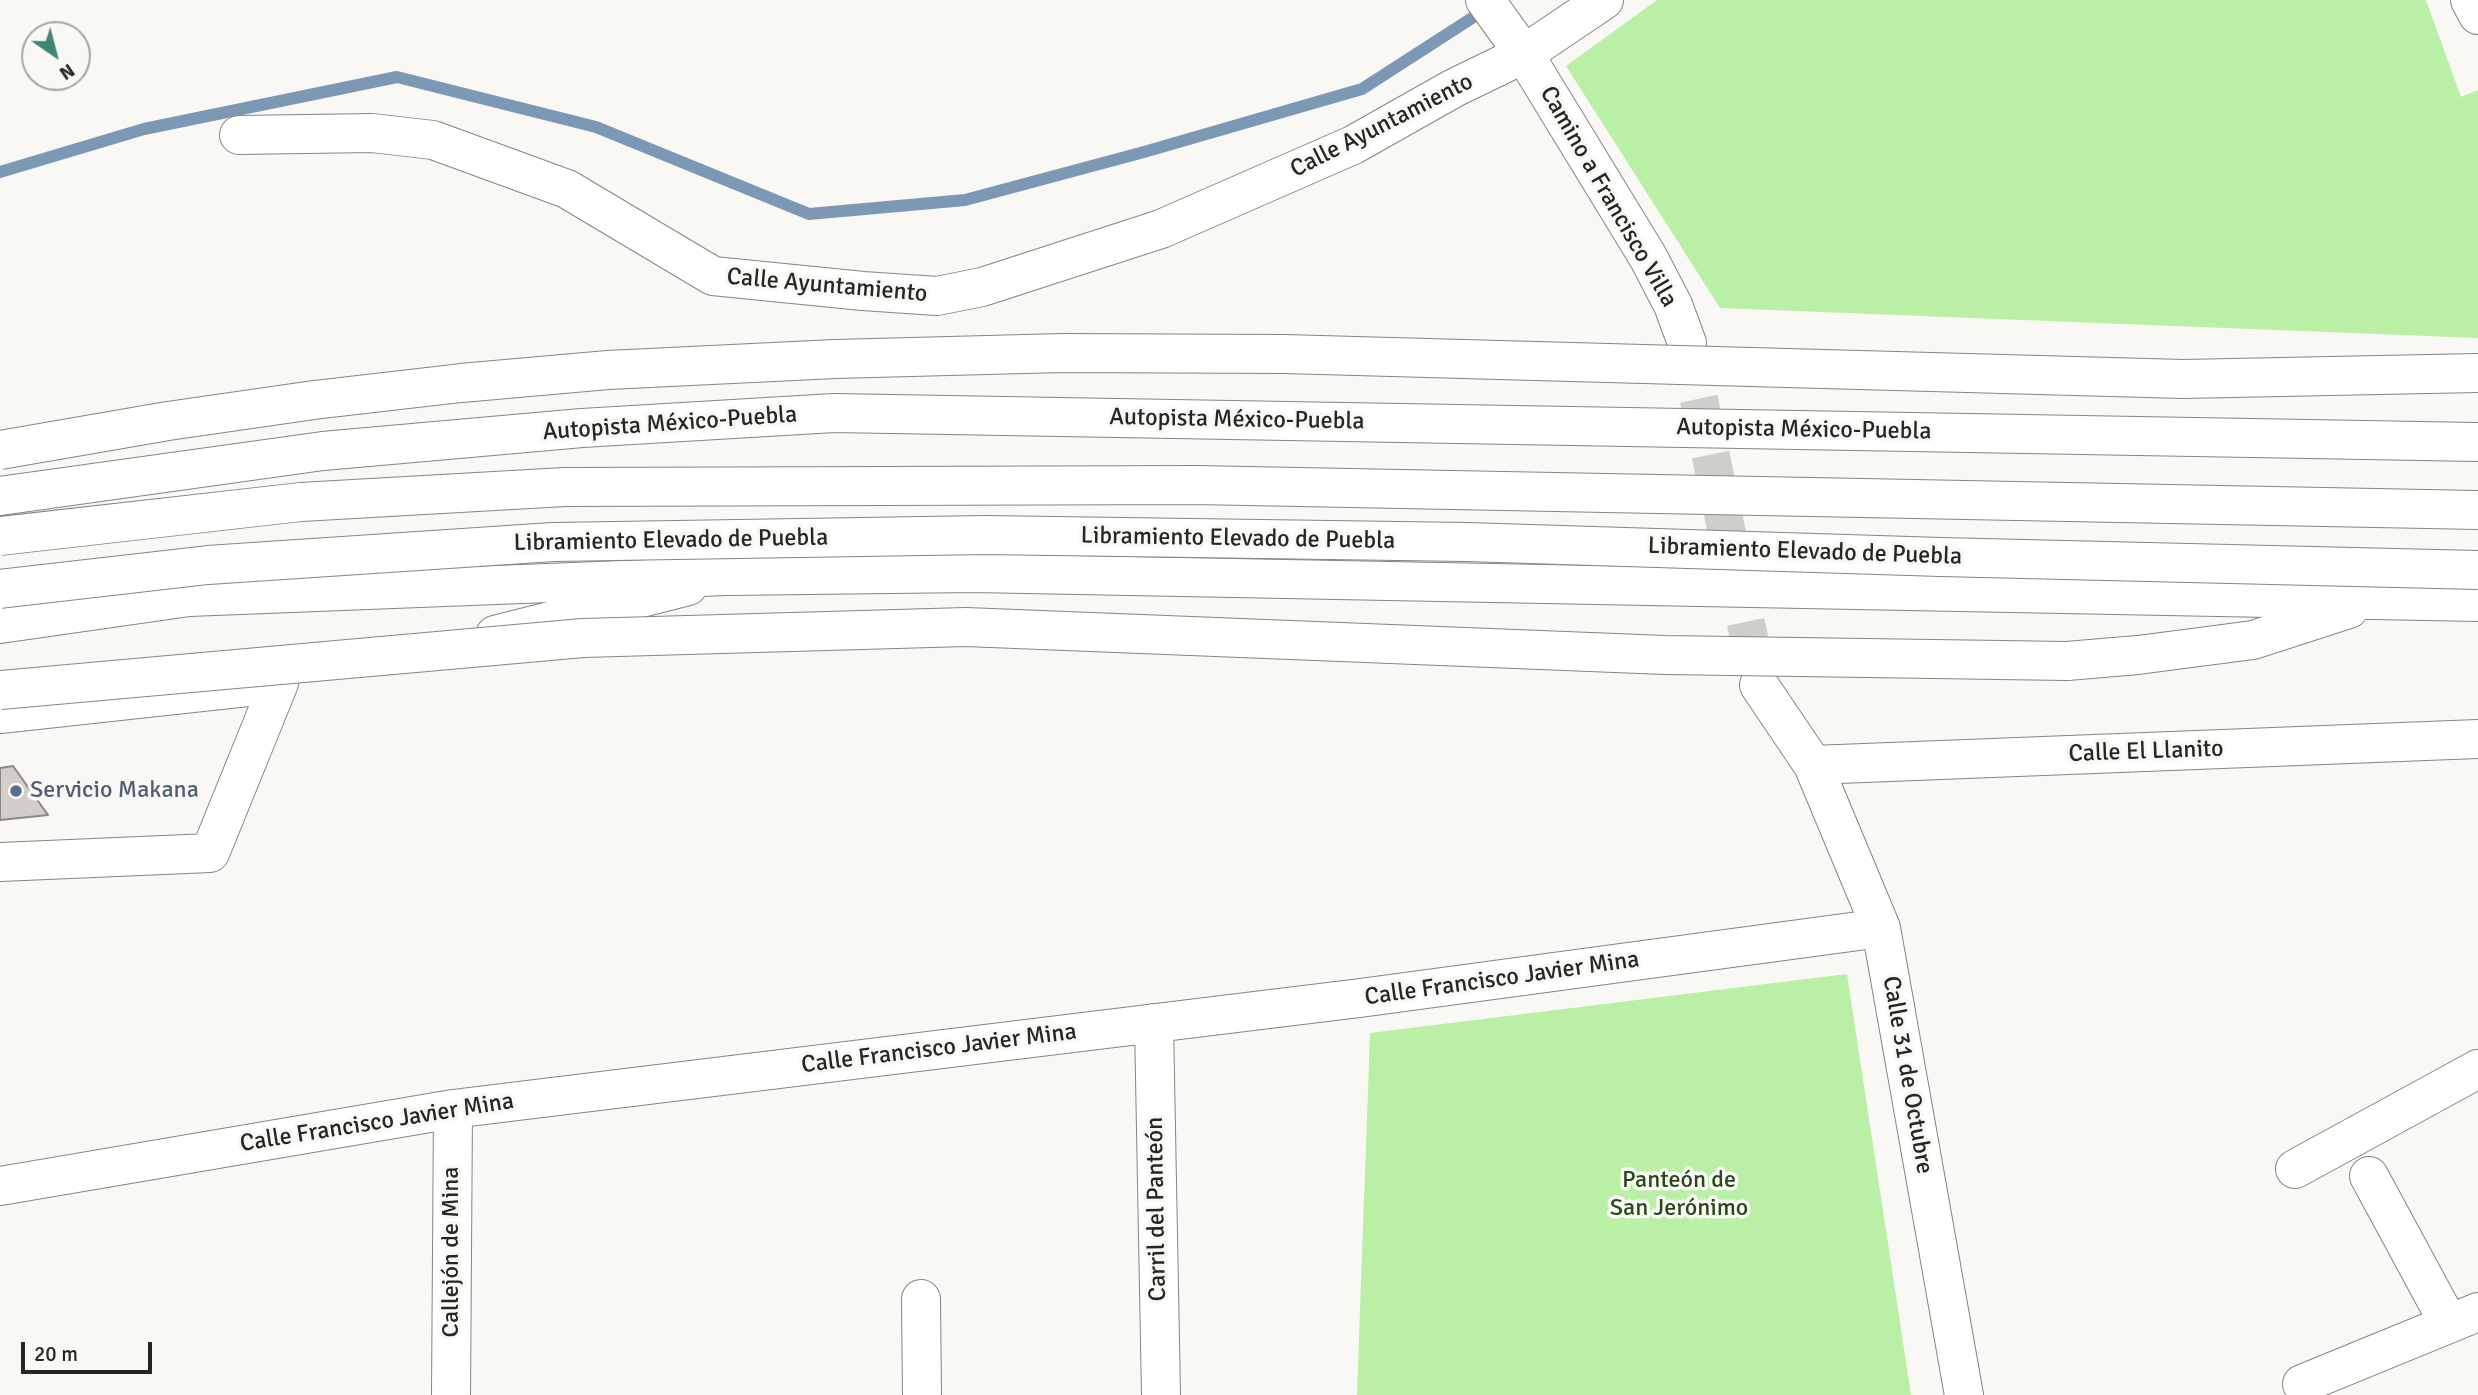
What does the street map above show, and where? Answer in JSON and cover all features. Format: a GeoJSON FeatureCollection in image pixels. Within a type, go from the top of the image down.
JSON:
{"type":"FeatureCollection","features":[{"type":"Feature","properties":{"kind":"main road","name":"Camino a Francisco Villa"},"geometry":{"type":"LineString","coordinates":[[1485,0],[1517,44],[1648,257],[1673,305],[1687,343]]}},
{"type":"Feature","properties":{"kind":"main road","name":"Calle Ayuntamiento"},"geometry":{"type":"LineString","coordinates":[[239,135],[372,133],[433,140],[567,189],[713,276],[937,296],[982,287],[1161,229],[1353,145],[1454,88],[1517,44],[1604,0]]}},
{"type":"Feature","properties":{"kind":"main road"},"geometry":{"type":"LineString","coordinates":[[2470,0],[2478,15]]}},
{"type":"Feature","properties":{"kind":"main road"},"geometry":{"type":"LineString","coordinates":[[0,450],[168,421],[461,383],[608,370],[835,359],[1063,353],[1284,354],[2183,379],[2478,373]]}},
{"type":"Feature","properties":{"kind":"main road","name":"Autopista México-Puebla"},"geometry":{"type":"LineString","coordinates":[[0,496],[323,451],[582,429],[834,414],[2478,442]]}},
{"type":"Feature","properties":{"kind":"main road","name":"Libramiento Elevado de Puebla"},"geometry":{"type":"LineString","coordinates":[[0,536],[301,502],[565,487],[1196,485],[2478,510]]}},
{"type":"Feature","properties":{"kind":"main road","name":"Libramiento Elevado de Puebla"},"geometry":{"type":"LineString","coordinates":[[0,589],[208,565],[553,542],[985,535],[1467,542],[2478,570]]}},
{"type":"Feature","properties":{"kind":"main road"},"geometry":{"type":"LineString","coordinates":[[0,624],[189,597],[726,576],[988,573],[2478,602]]}},
{"type":"Feature","properties":{"kind":"main road"},"geometry":{"type":"LineString","coordinates":[[0,714],[321,678],[726,576]]}},
{"type":"Feature","properties":{"kind":"main road"},"geometry":{"type":"LineString","coordinates":[[0,690],[583,638],[966,626],[1665,655],[2067,661],[2150,654],[2253,640],[2374,600]]}},
{"type":"Feature","properties":{"kind":"main road"},"geometry":{"type":"LineString","coordinates":[[0,862],[210,853],[279,683]]}},
{"type":"Feature","properties":{"kind":"main road"},"geometry":{"type":"LineString","coordinates":[[1759,685],[1813,765]]}},
{"type":"Feature","properties":{"kind":"main road","name":"Calle El Llanito"},"geometry":{"type":"LineString","coordinates":[[1813,765],[2478,739]]}},
{"type":"Feature","properties":{"kind":"main road","name":"Calle 31 de Octubre"},"geometry":{"type":"LineString","coordinates":[[1813,765],[1881,928],[1964,1395]]}},
{"type":"Feature","properties":{"kind":"main road","name":"Calle Francisco Javier Mina"},"geometry":{"type":"LineString","coordinates":[[0,1186],[453,1109],[1374,996],[1881,928]]}},
{"type":"Feature","properties":{"kind":"main road","name":"Carril del Panteón"},"geometry":{"type":"LineString","coordinates":[[1154,1023],[1161,1395]]}},
{"type":"Feature","properties":{"kind":"main road"},"geometry":{"type":"LineString","coordinates":[[2295,1169],[2478,1069]]}},
{"type":"Feature","properties":{"kind":"main road","name":"Callejón de Mina"},"geometry":{"type":"LineString","coordinates":[[451,1395],[453,1109]]}},
{"type":"Feature","properties":{"kind":"main road"},"geometry":{"type":"LineString","coordinates":[[2302,1384],[2464,1318],[2369,1176]]}},
{"type":"Feature","properties":{"kind":"main road"},"geometry":{"type":"LineString","coordinates":[[921,1299],[922,1395]]}},
{"type":"Feature","properties":{"kind":"green space"},"geometry":{"type":"Polygon","coordinates":[[[1657,0],[2426,0],[2461,97],[2478,90],[2478,338],[1720,308],[1566,66],[1657,0]]]}},
{"type":"Feature","properties":{"kind":"green space","name":"Panteón de San Jerónimo"},"geometry":{"type":"Polygon","coordinates":[[[1847,974],[1911,1395],[1357,1395],[1370,1033],[1847,974]]]}},
{"type":"Feature","properties":{"kind":"building","name":"Servicio Makana"},"geometry":{"type":"Polygon","coordinates":[[[13,766],[48,815],[0,820],[0,768],[13,766]]]}},
{"type":"Feature","properties":{"kind":"waterway"},"geometry":{"type":"LineString","coordinates":[[0,172],[144,129],[397,77],[596,127],[809,214],[965,200],[1362,89],[1486,9]]}},
{"type":"Feature","properties":{"kind":"tunnel"},"geometry":{"type":"LineString","coordinates":[[1687,343],[1759,685]]}},
{"type":"Feature","properties":{"kind":"place","name":"Servicio Makana"},"geometry":{"type":"Point","coordinates":[16,791]}}]}
